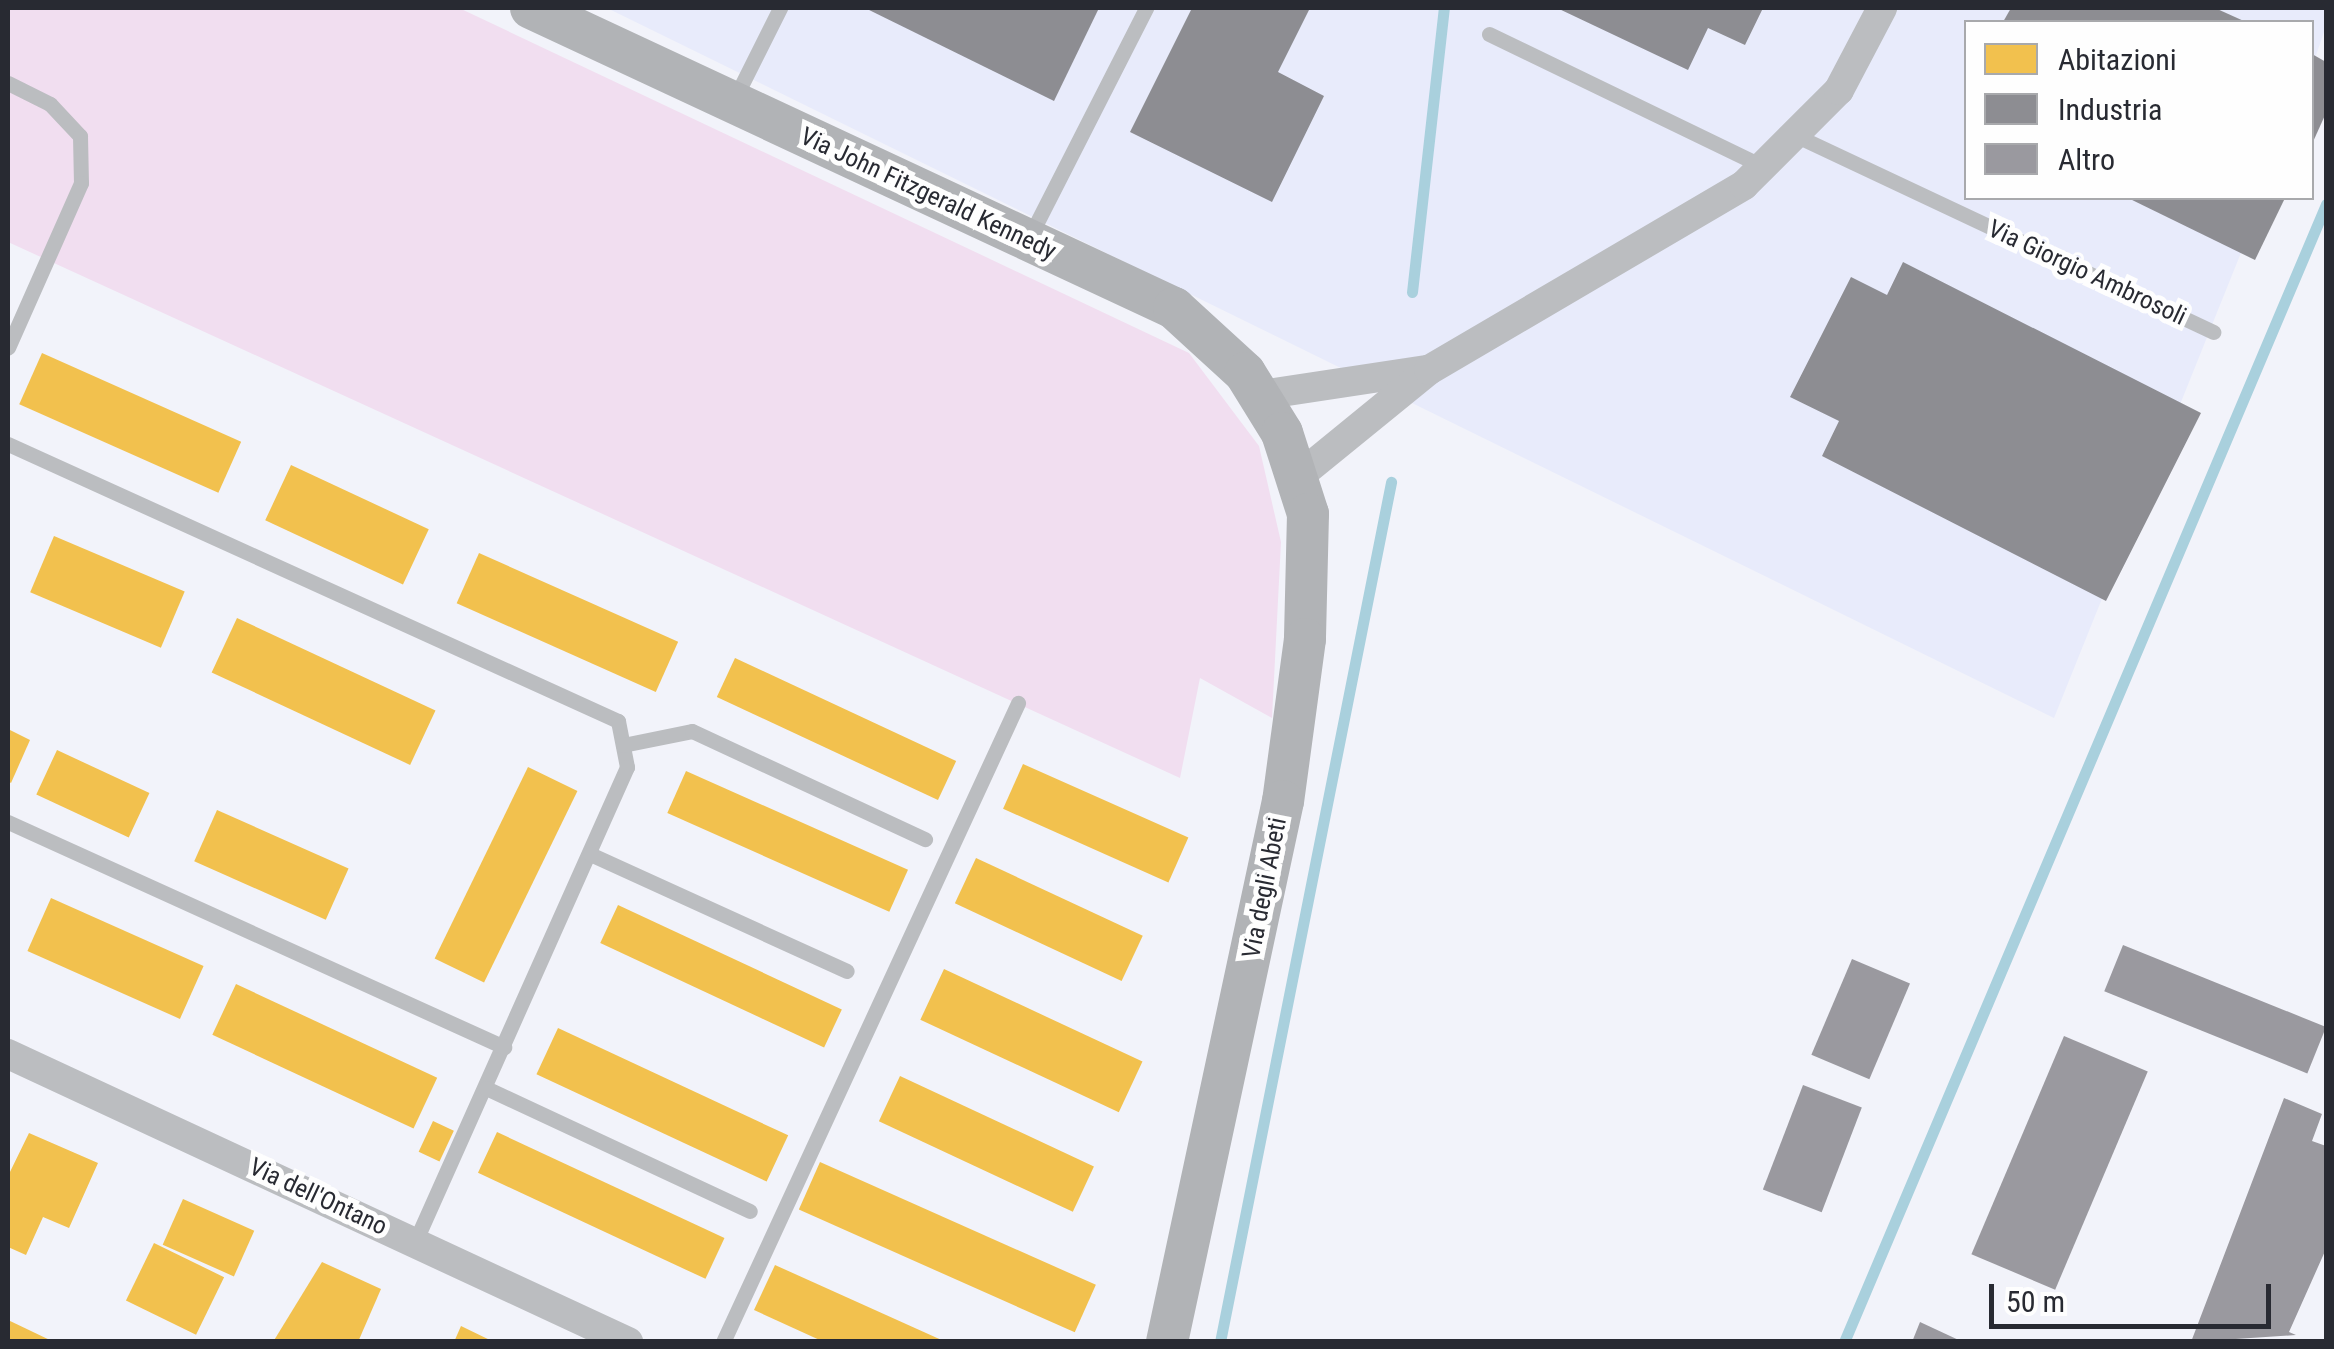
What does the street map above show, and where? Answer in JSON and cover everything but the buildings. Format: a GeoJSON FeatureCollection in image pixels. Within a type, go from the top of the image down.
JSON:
{"type":"FeatureCollection","features":[{"type":"Feature","properties":{"kind":"street","name":"Via John Fitzgerald Kennedy"},"geometry":{"type":"LineString","coordinates":[[531,8],[1174,308],[1262,396],[1282,433]]}},
{"type":"Feature","properties":{"kind":"street"},"geometry":{"type":"LineString","coordinates":[[1299,476],[1429,370],[1765,168],[1839,90],[1882,8]]}},
{"type":"Feature","properties":{"kind":"street"},"geometry":{"type":"LineString","coordinates":[[1262,396],[1429,370]]}},
{"type":"Feature","properties":{"kind":"street","name":"Via degli Abeti"},"geometry":{"type":"LineString","coordinates":[[1167,1342],[1282,801],[1308,590],[1299,476],[1282,433]]}},
{"type":"Feature","properties":{"kind":"street","name":"Via dell'Ontano"},"geometry":{"type":"LineString","coordinates":[[8,1054],[628,1342]]}},
{"type":"Feature","properties":{"kind":"lane"},"geometry":{"type":"LineString","coordinates":[[733,103],[780,8]]}},
{"type":"Feature","properties":{"kind":"lane"},"geometry":{"type":"LineString","coordinates":[[1028,241],[1146,8]]}},
{"type":"Feature","properties":{"kind":"lane"},"geometry":{"type":"LineString","coordinates":[[1489,34],[1765,168]]}},
{"type":"Feature","properties":{"kind":"lane"},"geometry":{"type":"LineString","coordinates":[[8,83],[50,104],[80,136],[81,183],[8,348]]}},
{"type":"Feature","properties":{"kind":"lane","name":"Via Giorgio Ambrosoli"},"geometry":{"type":"LineString","coordinates":[[1798,137],[2213,332]]}},
{"type":"Feature","properties":{"kind":"lane"},"geometry":{"type":"LineString","coordinates":[[8,466],[12,446],[618,721],[627,767],[415,1242]]}},
{"type":"Feature","properties":{"kind":"lane"},"geometry":{"type":"LineString","coordinates":[[723,1342],[1018,704]]}},
{"type":"Feature","properties":{"kind":"lane"},"geometry":{"type":"LineString","coordinates":[[623,745],[692,731],[925,839]]}},
{"type":"Feature","properties":{"kind":"lane"},"geometry":{"type":"LineString","coordinates":[[8,822],[504,1047]]}},
{"type":"Feature","properties":{"kind":"lane"},"geometry":{"type":"LineString","coordinates":[[590,854],[847,971]]}},
{"type":"Feature","properties":{"kind":"lane"},"geometry":{"type":"LineString","coordinates":[[486,1088],[750,1211]]}},
{"type":"Feature","properties":{"kind":"shaded area"},"geometry":{"type":"Polygon","coordinates":[[[8,8],[459,8],[1189,353],[1259,446],[1281,542],[1272,718],[1200,678],[1180,778],[8,242],[8,8]]]}},
{"type":"Feature","properties":{"kind":"shaded area"},"geometry":{"type":"Polygon","coordinates":[[[607,8],[2326,8],[2326,26],[2314,61],[2314,20],[1964,20],[1964,200],[2262,200],[2054,718],[607,8]]]}},
{"type":"Feature","properties":{"kind":"waterway"},"geometry":{"type":"LineString","coordinates":[[1412,292],[1444,8]]}},
{"type":"Feature","properties":{"kind":"waterway"},"geometry":{"type":"LineString","coordinates":[[1844,1342],[2326,204]]}},
{"type":"Feature","properties":{"kind":"waterway"},"geometry":{"type":"LineString","coordinates":[[1220,1342],[1391,482]]}}]}
